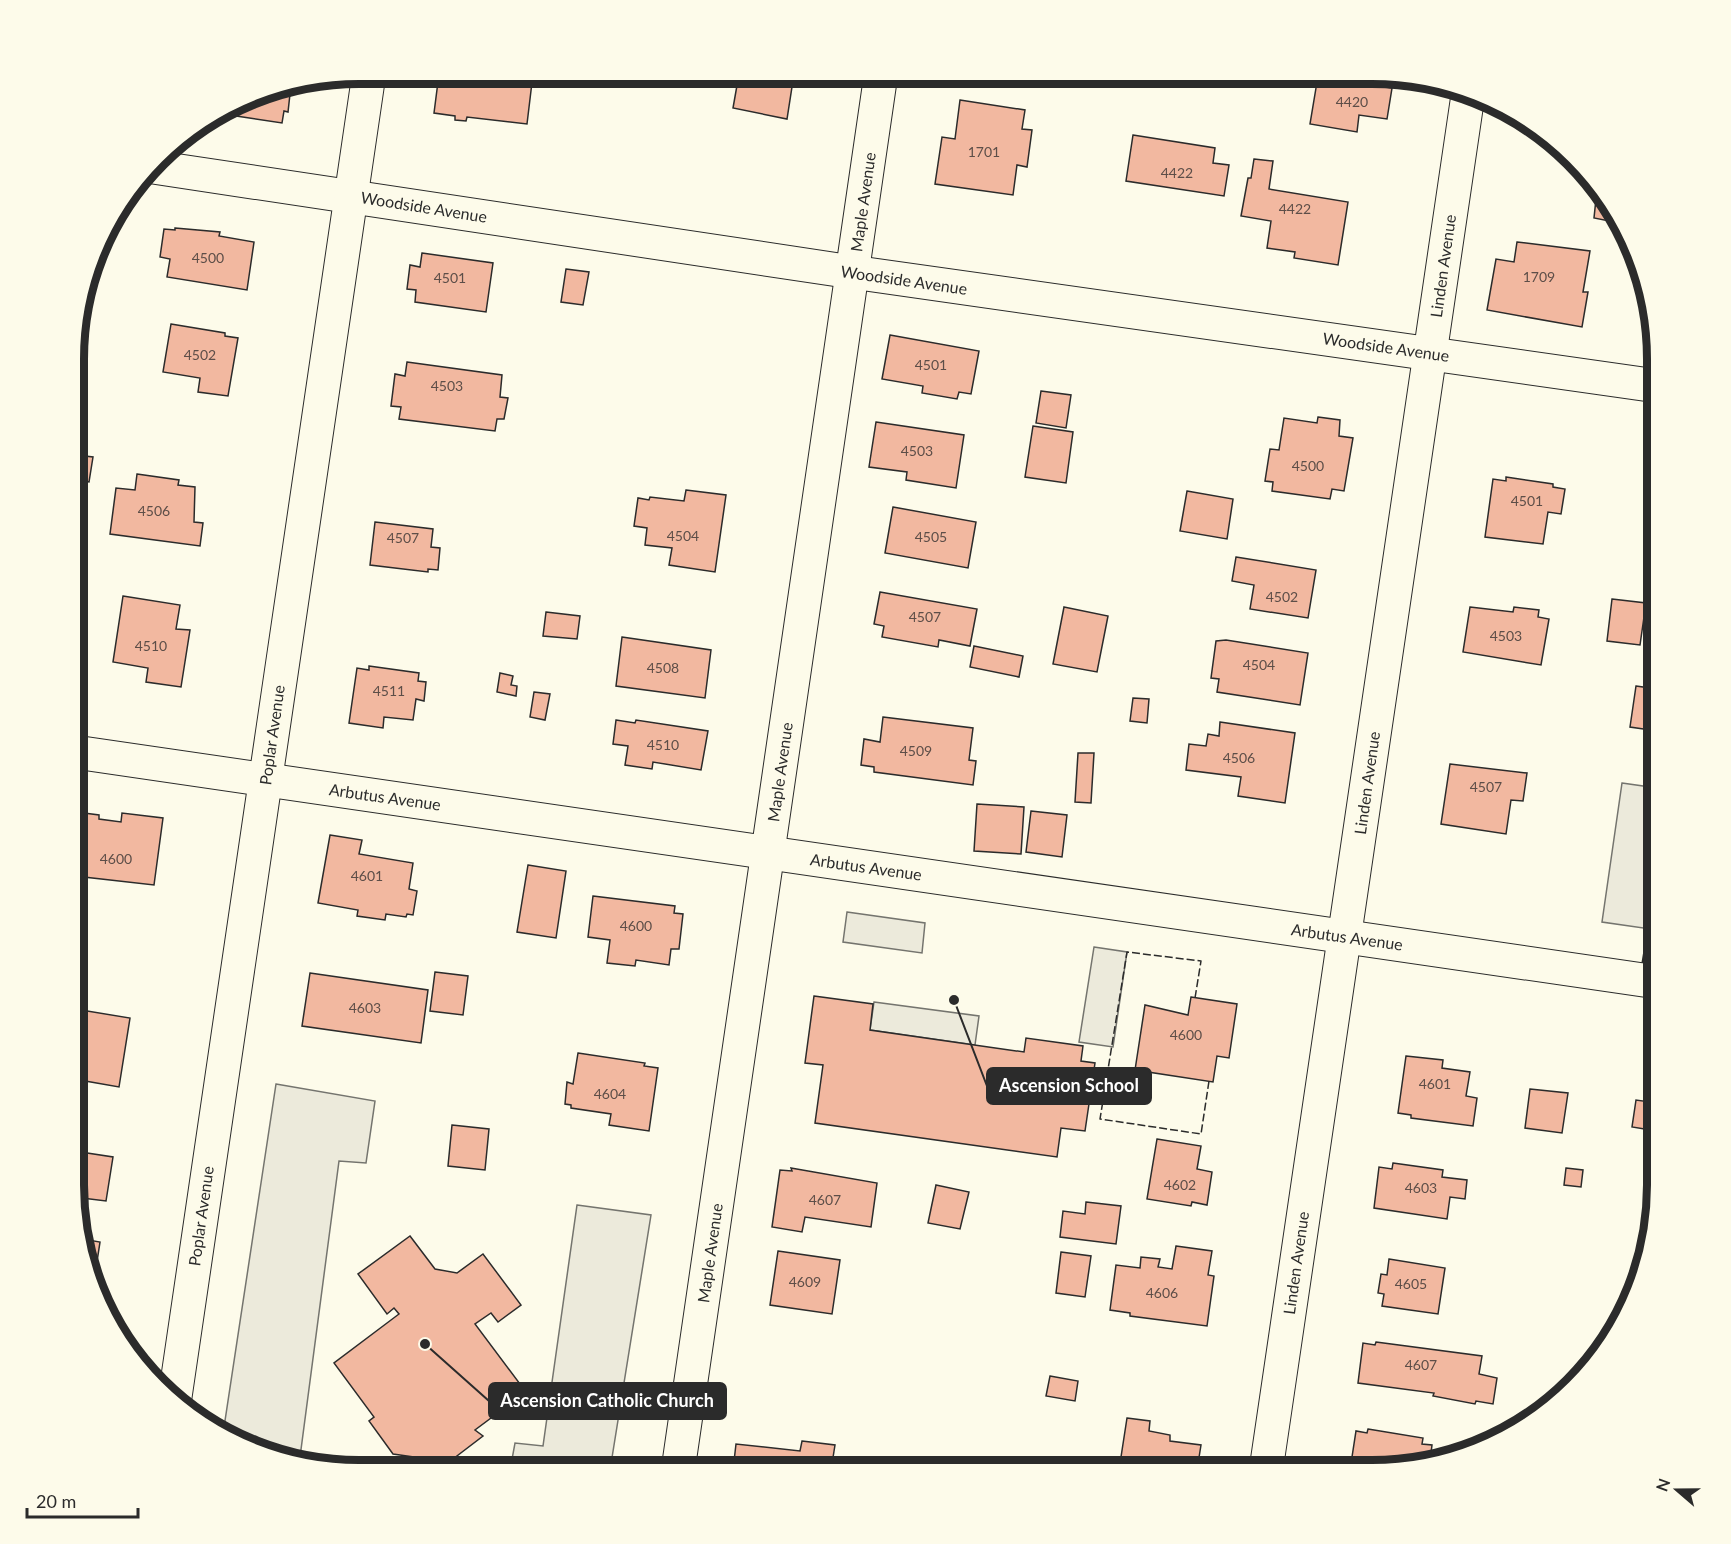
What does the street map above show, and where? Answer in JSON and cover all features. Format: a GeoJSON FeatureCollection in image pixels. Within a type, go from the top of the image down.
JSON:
{"type":"FeatureCollection","features":[{"type":"Feature","properties":{"kind":"street","name":"Poplar Avenue"},"geometry":{"type":"LineString","coordinates":[[176,1390],[368,84]]}},
{"type":"Feature","properties":{"kind":"street","name":"Maple Avenue"},"geometry":{"type":"LineString","coordinates":[[679,1460],[880,84]]}},
{"type":"Feature","properties":{"kind":"street","name":"Linden Avenue"},"geometry":{"type":"LineString","coordinates":[[1267,1460],[1467,101]]}},
{"type":"Feature","properties":{"kind":"street","name":"Woodside Avenue"},"geometry":{"type":"LineString","coordinates":[[162,168],[852,273],[1647,385]]}},
{"type":"Feature","properties":{"kind":"street","name":"Arbutus Avenue"},"geometry":{"type":"LineString","coordinates":[[84,753],[1647,981]]}},
{"type":"Feature","properties":{"kind":"shaded area"},"geometry":{"type":"Polygon","coordinates":[[[1622,783],[1647,787],[1647,929],[1602,922],[1622,783]]]}},
{"type":"Feature","properties":{"kind":"shaded area"},"geometry":{"type":"Polygon","coordinates":[[[847,912],[925,923],[922,953],[843,942],[847,912]]]}},
{"type":"Feature","properties":{"kind":"shaded area"},"geometry":{"type":"Polygon","coordinates":[[[1094,947],[1127,952],[1113,1047],[1079,1042],[1094,947]]]}},
{"type":"Feature","properties":{"kind":"shaded area"},"geometry":{"type":"Polygon","coordinates":[[[874,1002],[979,1016],[975,1045],[870,1030],[874,1002]]]}},
{"type":"Feature","properties":{"kind":"shaded area"},"geometry":{"type":"Polygon","coordinates":[[[276,1084],[375,1101],[366,1163],[339,1161],[300,1454],[254,1439],[224,1424],[276,1084]]]}},
{"type":"Feature","properties":{"kind":"shaded area"},"geometry":{"type":"Polygon","coordinates":[[[577,1205],[651,1215],[612,1460],[512,1460],[515,1443],[543,1446],[577,1205]]]}},
{"type":"Feature","properties":{"kind":"building"},"geometry":{"type":"Polygon","coordinates":[[[438,84],[532,84],[527,124],[467,117],[466,121],[455,120],[455,116],[434,113],[438,84]]]}},
{"type":"Feature","properties":{"kind":"building"},"geometry":{"type":"Polygon","coordinates":[[[737,84],[792,84],[787,119],[733,108],[737,84]]]}},
{"type":"Feature","properties":{"kind":"building"},"geometry":{"type":"Polygon","coordinates":[[[1317,84],[1367,84],[1392,88],[1387,119],[1359,115],[1357,132],[1310,124],[1317,84]]]}},
{"type":"Feature","properties":{"kind":"building"},"geometry":{"type":"Polygon","coordinates":[[[290,93],[288,112],[284,111],[282,123],[232,115],[290,93]]]}},
{"type":"Feature","properties":{"kind":"building"},"geometry":{"type":"Polygon","coordinates":[[[960,100],[1025,110],[1022,129],[1032,130],[1027,167],[1017,165],[1013,195],[935,184],[942,137],[955,139],[960,100]]]}},
{"type":"Feature","properties":{"kind":"building"},"geometry":{"type":"Polygon","coordinates":[[[1133,135],[1215,148],[1213,163],[1229,165],[1224,196],[1126,181],[1133,135]]]}},
{"type":"Feature","properties":{"kind":"building"},"geometry":{"type":"Polygon","coordinates":[[[1254,159],[1273,161],[1269,189],[1348,202],[1338,265],[1294,258],[1295,252],[1267,248],[1271,221],[1241,216],[1254,159]]]}},
{"type":"Feature","properties":{"kind":"building"},"geometry":{"type":"Polygon","coordinates":[[[1596,200],[1609,221],[1594,218],[1596,200]]]}},
{"type":"Feature","properties":{"kind":"building"},"geometry":{"type":"Polygon","coordinates":[[[175,228],[220,232],[219,236],[254,242],[247,290],[167,277],[170,259],[160,257],[164,229],[175,230],[175,228]]]}},
{"type":"Feature","properties":{"kind":"building"},"geometry":{"type":"Polygon","coordinates":[[[1517,242],[1590,251],[1583,292],[1588,292],[1582,327],[1487,310],[1496,259],[1514,262],[1517,242]]]}},
{"type":"Feature","properties":{"kind":"building"},"geometry":{"type":"Polygon","coordinates":[[[422,253],[493,263],[486,312],[415,302],[416,290],[407,289],[410,265],[420,267],[422,253]]]}},
{"type":"Feature","properties":{"kind":"building"},"geometry":{"type":"Polygon","coordinates":[[[566,269],[589,272],[583,305],[561,302],[566,269]]]}},
{"type":"Feature","properties":{"kind":"building"},"geometry":{"type":"Polygon","coordinates":[[[171,324],[225,333],[225,336],[238,338],[228,396],[198,392],[200,378],[163,372],[171,324]]]}},
{"type":"Feature","properties":{"kind":"building"},"geometry":{"type":"Polygon","coordinates":[[[890,335],[979,351],[971,394],[959,392],[957,399],[922,393],[923,386],[882,379],[890,335]]]}},
{"type":"Feature","properties":{"kind":"building"},"geometry":{"type":"Polygon","coordinates":[[[407,362],[502,375],[500,397],[508,398],[504,419],[497,419],[495,431],[399,419],[401,407],[391,406],[395,374],[405,376],[407,362]]]}},
{"type":"Feature","properties":{"kind":"building"},"geometry":{"type":"Polygon","coordinates":[[[1041,391],[1071,395],[1066,428],[1036,423],[1041,391]]]}},
{"type":"Feature","properties":{"kind":"building"},"geometry":{"type":"Polygon","coordinates":[[[1318,417],[1340,420],[1339,436],[1353,438],[1344,491],[1332,489],[1330,499],[1272,491],[1273,482],[1265,481],[1270,449],[1279,450],[1284,418],[1317,423],[1318,417]]]}},
{"type":"Feature","properties":{"kind":"building"},"geometry":{"type":"Polygon","coordinates":[[[876,422],[964,435],[956,488],[906,480],[907,472],[869,467],[876,422]]]}},
{"type":"Feature","properties":{"kind":"building"},"geometry":{"type":"Polygon","coordinates":[[[1033,426],[1073,432],[1066,483],[1025,477],[1033,426]]]}},
{"type":"Feature","properties":{"kind":"building"},"geometry":{"type":"Polygon","coordinates":[[[84,456],[93,457],[89,482],[84,481],[84,456]]]}},
{"type":"Feature","properties":{"kind":"building"},"geometry":{"type":"Polygon","coordinates":[[[137,474],[179,480],[178,485],[195,487],[194,522],[203,523],[200,546],[110,534],[116,488],[135,490],[137,474]]]}},
{"type":"Feature","properties":{"kind":"building"},"geometry":{"type":"Polygon","coordinates":[[[1506,477],[1553,484],[1553,487],[1565,489],[1561,514],[1548,512],[1543,544],[1485,537],[1493,479],[1506,481],[1506,477]]]}},
{"type":"Feature","properties":{"kind":"building"},"geometry":{"type":"Polygon","coordinates":[[[686,490],[726,495],[715,572],[669,565],[672,548],[645,545],[647,528],[634,526],[638,498],[684,501],[686,490]]]}},
{"type":"Feature","properties":{"kind":"building"},"geometry":{"type":"Polygon","coordinates":[[[1187,491],[1233,499],[1227,539],[1180,531],[1187,491]]]}},
{"type":"Feature","properties":{"kind":"building"},"geometry":{"type":"Polygon","coordinates":[[[893,507],[976,522],[968,568],[885,553],[893,507]]]}},
{"type":"Feature","properties":{"kind":"building"},"geometry":{"type":"Polygon","coordinates":[[[375,522],[433,529],[431,547],[440,548],[438,570],[428,569],[428,572],[370,565],[375,522]]]}},
{"type":"Feature","properties":{"kind":"building"},"geometry":{"type":"Polygon","coordinates":[[[1236,557],[1316,570],[1308,618],[1250,609],[1254,585],[1232,581],[1236,557]]]}},
{"type":"Feature","properties":{"kind":"building"},"geometry":{"type":"Polygon","coordinates":[[[880,592],[977,609],[970,646],[939,640],[938,647],[882,637],[884,626],[874,624],[880,592]]]}},
{"type":"Feature","properties":{"kind":"building"},"geometry":{"type":"Polygon","coordinates":[[[123,596],[180,605],[176,629],[190,630],[181,687],[146,682],[148,668],[113,662],[123,596]]]}},
{"type":"Feature","properties":{"kind":"building"},"geometry":{"type":"Polygon","coordinates":[[[1612,599],[1646,603],[1640,645],[1607,641],[1612,599]]]}},
{"type":"Feature","properties":{"kind":"building"},"geometry":{"type":"Polygon","coordinates":[[[1064,607],[1108,616],[1097,672],[1053,664],[1064,607]]]}},
{"type":"Feature","properties":{"kind":"building"},"geometry":{"type":"Polygon","coordinates":[[[1470,607],[1513,612],[1514,607],[1539,610],[1538,617],[1549,619],[1541,665],[1463,652],[1470,607]]]}},
{"type":"Feature","properties":{"kind":"building"},"geometry":{"type":"Polygon","coordinates":[[[546,612],[580,616],[577,639],[543,636],[546,612]]]}},
{"type":"Feature","properties":{"kind":"building"},"geometry":{"type":"Polygon","coordinates":[[[622,637],[711,650],[705,698],[616,686],[622,637]]]}},
{"type":"Feature","properties":{"kind":"building"},"geometry":{"type":"Polygon","coordinates":[[[1226,640],[1308,653],[1300,705],[1217,692],[1219,679],[1211,678],[1216,641],[1226,640]]]}},
{"type":"Feature","properties":{"kind":"building"},"geometry":{"type":"Polygon","coordinates":[[[974,646],[1023,656],[1019,677],[970,667],[974,646]]]}},
{"type":"Feature","properties":{"kind":"building"},"geometry":{"type":"Polygon","coordinates":[[[369,666],[419,673],[418,681],[426,682],[424,701],[416,699],[413,720],[384,717],[383,728],[349,723],[357,668],[369,670],[369,666]]]}},
{"type":"Feature","properties":{"kind":"building"},"geometry":{"type":"Polygon","coordinates":[[[500,673],[513,676],[511,685],[517,686],[516,696],[497,692],[500,673]]]}},
{"type":"Feature","properties":{"kind":"building"},"geometry":{"type":"Polygon","coordinates":[[[1636,686],[1647,688],[1647,730],[1630,727],[1636,686]]]}},
{"type":"Feature","properties":{"kind":"building"},"geometry":{"type":"Polygon","coordinates":[[[534,692],[550,694],[545,720],[530,717],[534,692]]]}},
{"type":"Feature","properties":{"kind":"building"},"geometry":{"type":"Polygon","coordinates":[[[1133,698],[1149,699],[1147,723],[1130,721],[1133,698]]]}},
{"type":"Feature","properties":{"kind":"building"},"geometry":{"type":"Polygon","coordinates":[[[883,717],[973,728],[969,760],[976,761],[973,785],[874,772],[874,767],[861,765],[864,739],[880,742],[883,717]]]}},
{"type":"Feature","properties":{"kind":"building"},"geometry":{"type":"Polygon","coordinates":[[[616,720],[635,723],[636,720],[708,731],[701,770],[653,762],[652,769],[625,765],[628,746],[613,744],[616,720]]]}},
{"type":"Feature","properties":{"kind":"building"},"geometry":{"type":"Polygon","coordinates":[[[1220,722],[1295,733],[1285,803],[1238,796],[1241,777],[1186,770],[1189,744],[1206,746],[1208,734],[1219,736],[1220,722]]]}},
{"type":"Feature","properties":{"kind":"building"},"geometry":{"type":"Polygon","coordinates":[[[1078,753],[1094,753],[1091,803],[1075,802],[1078,753]]]}},
{"type":"Feature","properties":{"kind":"building"},"geometry":{"type":"Polygon","coordinates":[[[1450,764],[1527,773],[1523,801],[1511,800],[1506,834],[1441,824],[1450,764]]]}},
{"type":"Feature","properties":{"kind":"building"},"geometry":{"type":"Polygon","coordinates":[[[977,804],[1024,807],[1021,854],[974,851],[977,804]]]}},
{"type":"Feature","properties":{"kind":"building"},"geometry":{"type":"Polygon","coordinates":[[[1031,811],[1067,815],[1062,857],[1026,852],[1031,811]]]}},
{"type":"Feature","properties":{"kind":"building"},"geometry":{"type":"Polygon","coordinates":[[[84,813],[99,815],[99,819],[121,822],[122,813],[163,818],[154,885],[84,877],[84,813]]]}},
{"type":"Feature","properties":{"kind":"building"},"geometry":{"type":"Polygon","coordinates":[[[330,835],[362,840],[359,854],[413,863],[409,889],[417,891],[413,915],[407,914],[406,917],[386,914],[385,920],[357,916],[358,910],[318,903],[330,835]]]}},
{"type":"Feature","properties":{"kind":"building"},"geometry":{"type":"Polygon","coordinates":[[[528,865],[566,871],[556,938],[517,932],[528,865]]]}},
{"type":"Feature","properties":{"kind":"building"},"geometry":{"type":"Polygon","coordinates":[[[593,896],[675,906],[674,913],[683,914],[679,949],[671,949],[669,965],[636,960],[635,966],[607,963],[610,940],[588,937],[593,896]]]}},
{"type":"Feature","properties":{"kind":"building"},"geometry":{"type":"Polygon","coordinates":[[[435,972],[468,976],[463,1015],[430,1011],[435,972]]]}},
{"type":"Feature","properties":{"kind":"building"},"geometry":{"type":"Polygon","coordinates":[[[310,973],[428,990],[421,1043],[302,1026],[310,973]]]}},
{"type":"Feature","properties":{"kind":"building"},"geometry":{"type":"Polygon","coordinates":[[[814,996],[873,1004],[870,1030],[1024,1052],[1026,1038],[1083,1046],[1081,1061],[1095,1063],[1085,1131],[1061,1128],[1057,1157],[815,1123],[823,1065],[805,1063],[814,996]]]}},
{"type":"Feature","properties":{"kind":"building"},"geometry":{"type":"Polygon","coordinates":[[[1191,997],[1237,1004],[1229,1058],[1217,1056],[1213,1082],[1135,1070],[1145,1005],[1188,1015],[1191,997]]]}},
{"type":"Feature","properties":{"kind":"building"},"geometry":{"type":"Polygon","coordinates":[[[84,1010],[130,1018],[119,1087],[84,1081],[84,1010]]]}},
{"type":"Feature","properties":{"kind":"building"},"geometry":{"type":"Polygon","coordinates":[[[578,1053],[645,1063],[644,1066],[658,1068],[649,1131],[609,1125],[611,1114],[571,1108],[571,1105],[565,1104],[567,1082],[573,1084],[578,1053]]]}},
{"type":"Feature","properties":{"kind":"building"},"geometry":{"type":"Polygon","coordinates":[[[1406,1056],[1443,1060],[1442,1068],[1470,1072],[1466,1096],[1477,1098],[1473,1126],[1411,1118],[1411,1115],[1398,1113],[1406,1056]]]}},
{"type":"Feature","properties":{"kind":"building"},"geometry":{"type":"Polygon","coordinates":[[[1530,1089],[1568,1093],[1562,1133],[1525,1128],[1530,1089]]]}},
{"type":"Feature","properties":{"kind":"building"},"geometry":{"type":"Polygon","coordinates":[[[1636,1100],[1647,1102],[1647,1129],[1632,1127],[1636,1100]]]}},
{"type":"Feature","properties":{"kind":"building"},"geometry":{"type":"Polygon","coordinates":[[[452,1125],[489,1129],[485,1170],[448,1166],[452,1125]]]}},
{"type":"Feature","properties":{"kind":"building"},"geometry":{"type":"Polygon","coordinates":[[[1157,1139],[1201,1146],[1197,1169],[1212,1172],[1207,1205],[1192,1202],[1191,1206],[1147,1199],[1157,1139]]]}},
{"type":"Feature","properties":{"kind":"building"},"geometry":{"type":"Polygon","coordinates":[[[84,1153],[113,1157],[106,1201],[85,1198],[84,1153]]]}},
{"type":"Feature","properties":{"kind":"building"},"geometry":{"type":"Polygon","coordinates":[[[1393,1163],[1443,1170],[1442,1177],[1467,1180],[1465,1199],[1450,1197],[1447,1219],[1374,1208],[1379,1167],[1392,1169],[1393,1163]]]}},
{"type":"Feature","properties":{"kind":"building"},"geometry":{"type":"Polygon","coordinates":[[[791,1168],[877,1183],[871,1227],[805,1217],[802,1232],[772,1227],[780,1170],[792,1171],[791,1168]]]}},
{"type":"Feature","properties":{"kind":"building"},"geometry":{"type":"Polygon","coordinates":[[[1566,1168],[1583,1170],[1581,1187],[1564,1185],[1566,1168]]]}},
{"type":"Feature","properties":{"kind":"building"},"geometry":{"type":"Polygon","coordinates":[[[936,1185],[969,1192],[960,1229],[928,1223],[936,1185]]]}},
{"type":"Feature","properties":{"kind":"building"},"geometry":{"type":"Polygon","coordinates":[[[1086,1202],[1121,1206],[1116,1244],[1060,1237],[1063,1211],[1085,1214],[1086,1202]]]}},
{"type":"Feature","properties":{"kind":"building"},"geometry":{"type":"Polygon","coordinates":[[[410,1236],[435,1269],[457,1273],[483,1254],[521,1305],[498,1322],[491,1313],[475,1324],[526,1392],[475,1430],[483,1436],[452,1460],[393,1454],[369,1421],[374,1417],[334,1363],[399,1314],[394,1308],[387,1314],[358,1274],[410,1236]]]}},
{"type":"Feature","properties":{"kind":"building"},"geometry":{"type":"Polygon","coordinates":[[[90,1240],[100,1242],[96,1266],[90,1240]]]}},
{"type":"Feature","properties":{"kind":"building"},"geometry":{"type":"Polygon","coordinates":[[[1176,1246],[1212,1251],[1208,1275],[1214,1276],[1207,1326],[1130,1316],[1130,1313],[1110,1310],[1116,1265],[1140,1268],[1141,1257],[1160,1259],[1158,1267],[1172,1269],[1176,1246]]]}},
{"type":"Feature","properties":{"kind":"building"},"geometry":{"type":"Polygon","coordinates":[[[778,1251],[840,1260],[832,1314],[770,1305],[778,1251]]]}},
{"type":"Feature","properties":{"kind":"building"},"geometry":{"type":"Polygon","coordinates":[[[1061,1252],[1091,1256],[1085,1297],[1056,1293],[1061,1252]]]}},
{"type":"Feature","properties":{"kind":"building"},"geometry":{"type":"Polygon","coordinates":[[[1389,1259],[1445,1268],[1438,1314],[1382,1306],[1384,1294],[1378,1293],[1381,1274],[1387,1275],[1389,1259]]]}},
{"type":"Feature","properties":{"kind":"building"},"geometry":{"type":"Polygon","coordinates":[[[1376,1342],[1482,1356],[1479,1374],[1497,1378],[1493,1404],[1476,1401],[1475,1404],[1433,1396],[1434,1393],[1358,1383],[1363,1343],[1375,1345],[1376,1342]]]}},
{"type":"Feature","properties":{"kind":"building"},"geometry":{"type":"Polygon","coordinates":[[[1050,1376],[1078,1381],[1075,1401],[1046,1396],[1050,1376]]]}},
{"type":"Feature","properties":{"kind":"building"},"geometry":{"type":"Polygon","coordinates":[[[1127,1418],[1150,1421],[1149,1431],[1170,1435],[1170,1441],[1201,1445],[1199,1460],[1121,1460],[1127,1418]]]}},
{"type":"Feature","properties":{"kind":"building"},"geometry":{"type":"Polygon","coordinates":[[[1368,1429],[1423,1438],[1422,1444],[1432,1445],[1431,1454],[1408,1458],[1352,1460],[1356,1431],[1367,1433],[1368,1429]]]}},
{"type":"Feature","properties":{"kind":"building"},"geometry":{"type":"Polygon","coordinates":[[[802,1441],[835,1445],[833,1460],[734,1460],[736,1444],[800,1451],[802,1441]]]}},
{"type":"Feature","properties":{"kind":"fence"},"geometry":{"type":"LineString","coordinates":[[1195,998],[1201,961],[1127,952],[1100,1119],[1201,1134],[1209,1081]]}},
{"type":"Feature","properties":{"kind":"place","name":"Ascension School"},"geometry":{"type":"Point","coordinates":[954,1000]}},
{"type":"Feature","properties":{"kind":"place","name":"Ascension Catholic Church"},"geometry":{"type":"Point","coordinates":[425,1344]}}]}
